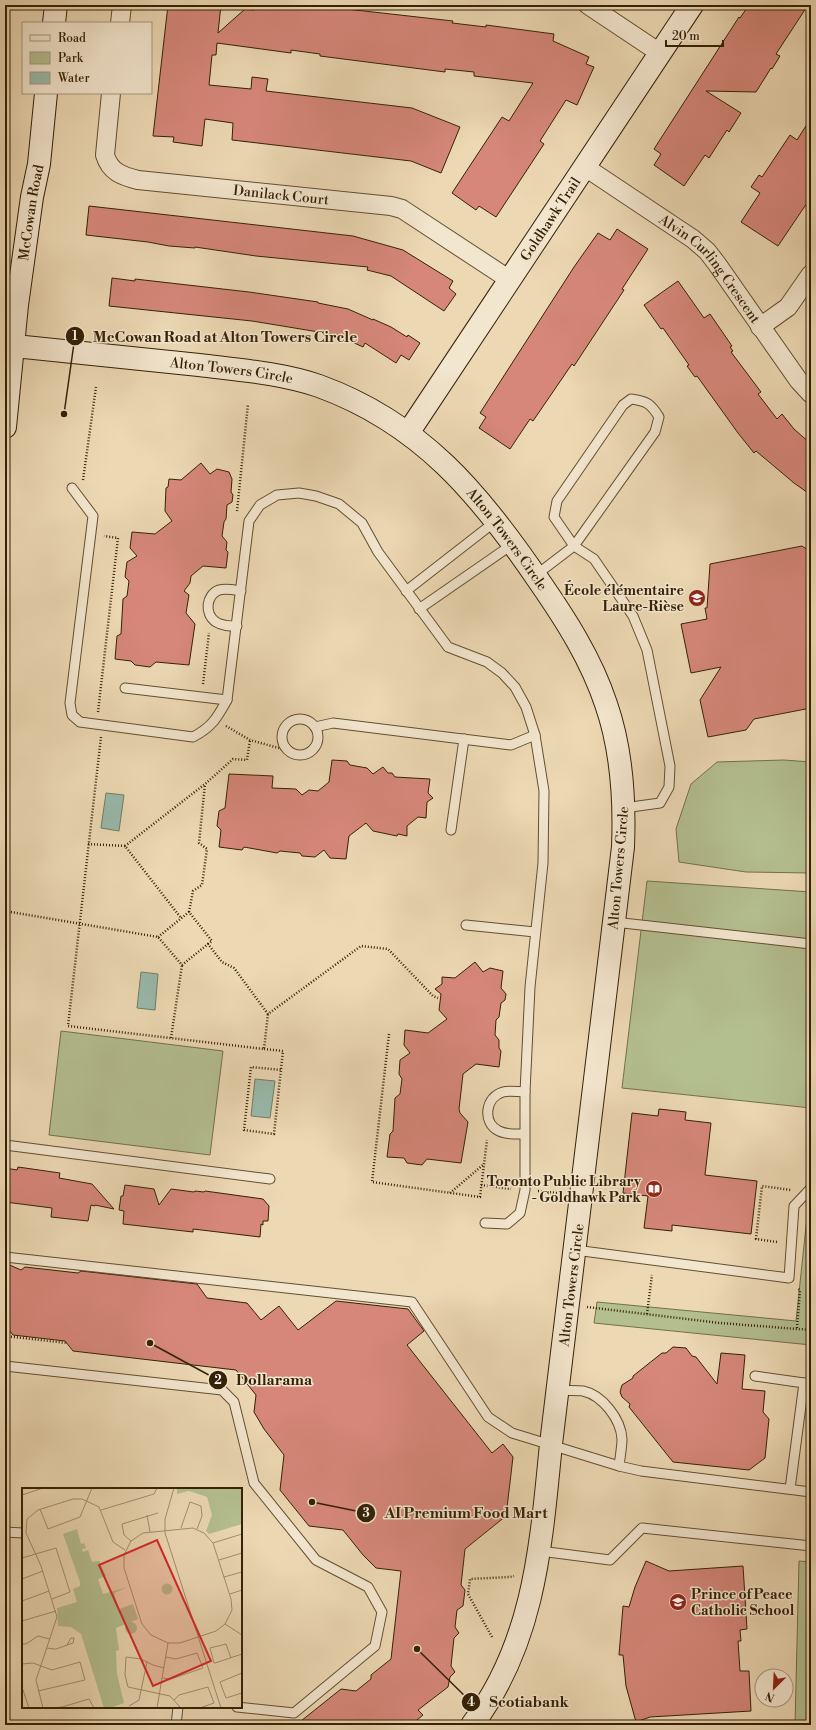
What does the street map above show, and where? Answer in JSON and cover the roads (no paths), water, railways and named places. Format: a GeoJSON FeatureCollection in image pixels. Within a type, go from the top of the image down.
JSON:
{"type":"FeatureCollection","features":[{"type":"Feature","properties":{"kind":"street"},"geometry":{"type":"LineString","coordinates":[[54,22],[56,5]]}},
{"type":"Feature","properties":{"kind":"street"},"geometry":{"type":"LineString","coordinates":[[120,22],[122,5]]}},
{"type":"Feature","properties":{"kind":"street"},"geometry":{"type":"LineString","coordinates":[[588,5],[660,53]]}},
{"type":"Feature","properties":{"kind":"street","name":"Goldhawk Trail"},"geometry":{"type":"LineString","coordinates":[[408,433],[692,5]]}},
{"type":"Feature","properties":{"kind":"street","name":"McCowan Road"},"geometry":{"type":"LineString","coordinates":[[5,427],[9,345],[39,164],[46,94]]}},
{"type":"Feature","properties":{"kind":"street","name":"Danilack Court"},"geometry":{"type":"LineString","coordinates":[[111,94],[105,155],[107,162],[114,171],[122,176],[138,180],[391,206],[402,209],[510,280]]}},
{"type":"Feature","properties":{"kind":"street","name":"Alvin Curling Crescent"},"geometry":{"type":"LineString","coordinates":[[585,167],[707,251],[735,288],[799,381],[811,394]]}},
{"type":"Feature","properties":{"kind":"street"},"geometry":{"type":"LineString","coordinates":[[760,326],[788,306],[811,274]]}},
{"type":"Feature","properties":{"kind":"street","name":"Alton Towers Circle"},"geometry":{"type":"LineString","coordinates":[[9,345],[222,368],[288,377],[319,386],[377,412],[408,433],[455,474],[497,520],[536,575],[573,632],[600,686],[612,722],[619,755],[624,808],[623,847],[551,1444],[540,1551],[530,1599],[515,1645],[494,1690],[472,1725]]}},
{"type":"Feature","properties":{"kind":"lane"},"geometry":{"type":"LineString","coordinates":[[536,575],[574,546],[655,432],[659,418],[652,407],[644,401],[631,399],[623,405],[557,501],[554,517],[574,546],[594,559],[633,616],[648,650],[670,766],[669,786],[660,803],[624,808]]}},
{"type":"Feature","properties":{"kind":"lane"},"geometry":{"type":"LineString","coordinates":[[72,488],[93,516],[70,704],[72,715],[80,722],[193,737],[206,730],[216,720],[227,700],[242,591],[249,521],[260,505],[277,495],[299,493],[316,496],[339,504],[362,523],[378,552],[448,647],[487,662],[502,673],[514,687],[526,707],[535,735],[544,791],[543,864],[530,987],[525,1092],[525,1190],[520,1213],[507,1224],[485,1223]]}},
{"type":"Feature","properties":{"kind":"lane"},"geometry":{"type":"LineString","coordinates":[[406,591],[497,520]]}},
{"type":"Feature","properties":{"kind":"lane"},"geometry":{"type":"LineString","coordinates":[[419,609],[514,544]]}},
{"type":"Feature","properties":{"kind":"lane"},"geometry":{"type":"LineString","coordinates":[[237,626],[217,623],[209,614],[208,603],[210,598],[219,590],[225,589],[242,591]]}},
{"type":"Feature","properties":{"kind":"lane"},"geometry":{"type":"LineString","coordinates":[[125,688],[227,700]]}},
{"type":"Feature","properties":{"kind":"lane"},"geometry":{"type":"LineString","coordinates":[[315,727],[318,739],[313,750],[303,755],[297,755],[286,750],[283,744],[282,733],[288,723],[294,720],[306,720],[315,727],[333,724],[511,745],[535,735]]}},
{"type":"Feature","properties":{"kind":"lane"},"geometry":{"type":"LineString","coordinates":[[451,830],[464,739]]}},
{"type":"Feature","properties":{"kind":"lane"},"geometry":{"type":"LineString","coordinates":[[614,922],[811,944]]}},
{"type":"Feature","properties":{"kind":"lane"},"geometry":{"type":"LineString","coordinates":[[466,925],[535,932]]}},
{"type":"Feature","properties":{"kind":"lane"},"geometry":{"type":"LineString","coordinates":[[524,1134],[498,1131],[490,1123],[487,1112],[488,1106],[497,1094],[505,1091],[525,1092]]}},
{"type":"Feature","properties":{"kind":"lane"},"geometry":{"type":"LineString","coordinates":[[5,1145],[270,1179]]}},
{"type":"Feature","properties":{"kind":"lane"},"geometry":{"type":"LineString","coordinates":[[575,1250],[789,1278],[794,1206],[809,1190]]}},
{"type":"Feature","properties":{"kind":"lane"},"geometry":{"type":"LineString","coordinates":[[5,1256],[412,1302],[488,1417],[512,1433],[619,1466],[641,1471],[811,1492]]}},
{"type":"Feature","properties":{"kind":"lane"},"geometry":{"type":"LineString","coordinates":[[5,1366],[222,1390],[234,1402],[254,1483],[316,1560],[368,1587],[382,1612],[375,1646],[294,1713],[242,1708]]}},
{"type":"Feature","properties":{"kind":"lane"},"geometry":{"type":"LineString","coordinates":[[755,1376],[808,1383],[790,1489]]}},
{"type":"Feature","properties":{"kind":"lane"},"geometry":{"type":"LineString","coordinates":[[558,1390],[583,1391],[597,1398],[607,1406],[619,1423],[622,1438],[619,1466]]}},
{"type":"Feature","properties":{"kind":"lane"},"geometry":{"type":"LineString","coordinates":[[540,1551],[610,1560],[642,1528],[811,1546]]}},
{"type":"Feature","properties":{"kind":"lane"},"geometry":{"type":"LineString","coordinates":[[5,1532],[22,1533]]}},
{"type":"Feature","properties":{"kind":"lane"},"geometry":{"type":"LineString","coordinates":[[176,1725],[178,1708]]}},
{"type":"Feature","properties":{"kind":"water"},"geometry":{"type":"Polygon","coordinates":[[[106,793],[124,795],[119,831],[101,828],[106,793]]]}},
{"type":"Feature","properties":{"kind":"water"},"geometry":{"type":"Polygon","coordinates":[[[141,972],[158,974],[155,1010],[137,1008],[141,972]]]}},
{"type":"Feature","properties":{"kind":"water"},"geometry":{"type":"Polygon","coordinates":[[[255,1079],[275,1081],[270,1118],[251,1116],[255,1079]]]}},
{"type":"Feature","properties":{"kind":"place","name":"McCowan Road at Alton Towers Circle"},"geometry":{"type":"Point","coordinates":[64,414]}},
{"type":"Feature","properties":{"kind":"place","name":"École élémentaire Laure-Rièse"},"geometry":{"type":"Point","coordinates":[697,598]}},
{"type":"Feature","properties":{"kind":"place","name":"Toronto Public Library - Goldhawk Park"},"geometry":{"type":"Point","coordinates":[654,1189]}},
{"type":"Feature","properties":{"kind":"place","name":"Dollarama"},"geometry":{"type":"Point","coordinates":[150,1343]}},
{"type":"Feature","properties":{"kind":"place","name":"AI Premium Food Mart"},"geometry":{"type":"Point","coordinates":[312,1502]}},
{"type":"Feature","properties":{"kind":"place","name":"Prince of Peace Catholic School"},"geometry":{"type":"Point","coordinates":[678,1602]}},
{"type":"Feature","properties":{"kind":"place","name":"Scotiabank"},"geometry":{"type":"Point","coordinates":[417,1649]}}]}
